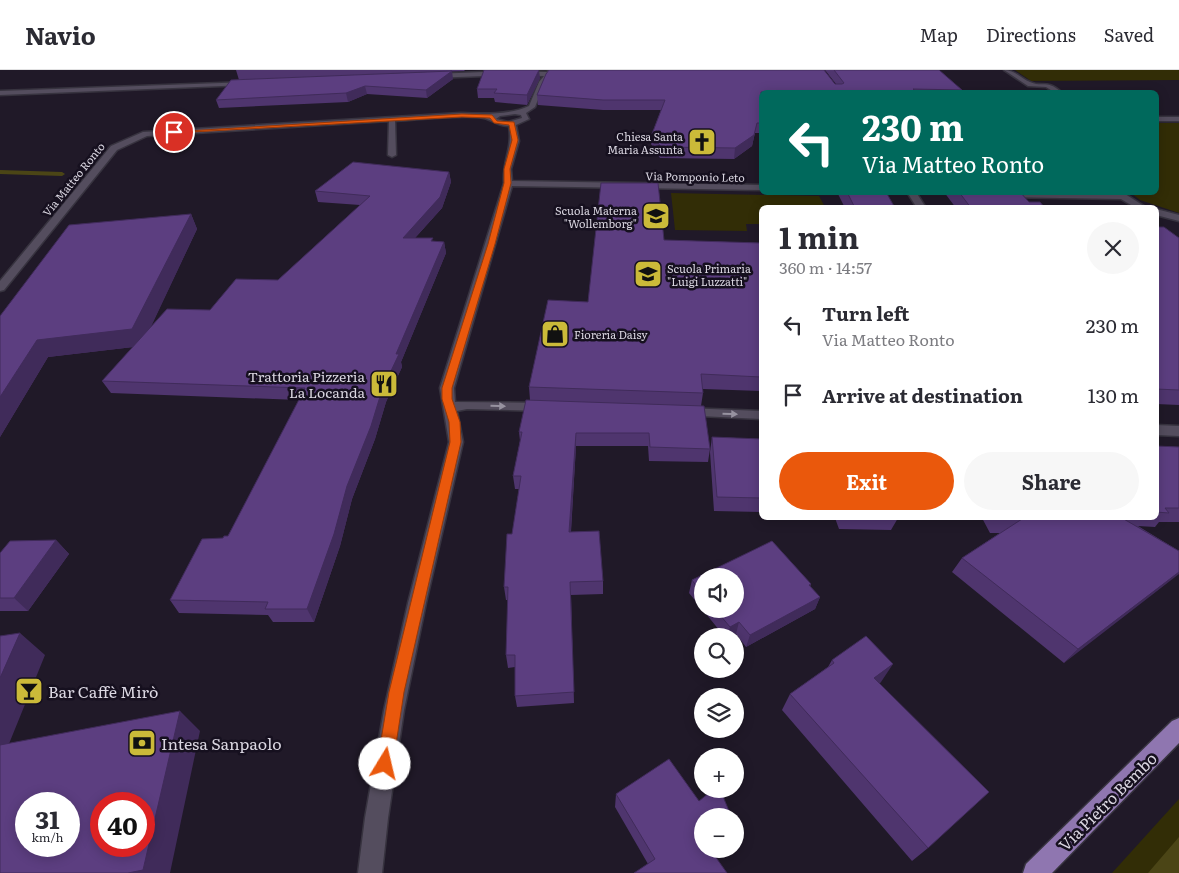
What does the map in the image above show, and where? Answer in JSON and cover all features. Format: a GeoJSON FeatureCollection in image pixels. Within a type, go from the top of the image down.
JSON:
{"type":"FeatureCollection","features":[{"type":"Feature","properties":{"kind":"main road","name":"Via Pietro Bembo"},"geometry":{"type":"LineString","coordinates":[[1035,873],[1179,728]]}},
{"type":"Feature","properties":{"kind":"street"},"geometry":{"type":"LineString","coordinates":[[1007,70],[1030,85],[1047,85],[1055,90]]}},
{"type":"Feature","properties":{"kind":"street"},"geometry":{"type":"LineString","coordinates":[[426,76],[550,72]]}},
{"type":"Feature","properties":{"kind":"street"},"geometry":{"type":"LineString","coordinates":[[520,113],[526,116],[526,119],[512,124],[492,121],[492,117],[503,113],[520,113],[532,107],[542,82],[550,72]]}},
{"type":"Feature","properties":{"kind":"street"},"geometry":{"type":"LineString","coordinates":[[0,93],[259,83]]}},
{"type":"Feature","properties":{"kind":"street","name":"Via Matteo Ronto"},"geometry":{"type":"LineString","coordinates":[[0,288],[114,148],[126,141],[146,134],[462,115],[492,117]]}},
{"type":"Feature","properties":{"kind":"street"},"geometry":{"type":"LineString","coordinates":[[392,119],[392,155]]}},
{"type":"Feature","properties":{"kind":"street"},"geometry":{"type":"LineString","coordinates":[[1159,119],[1179,119]]}},
{"type":"Feature","properties":{"kind":"street"},"geometry":{"type":"LineString","coordinates":[[370,873],[375,821],[396,692],[456,442],[447,388],[492,244],[508,183],[507,169],[515,140],[512,124]]}},
{"type":"Feature","properties":{"kind":"street","name":"Via Pomponio Leto"},"geometry":{"type":"LineString","coordinates":[[508,183],[759,188]]}},
{"type":"Feature","properties":{"kind":"street"},"geometry":{"type":"LineString","coordinates":[[1118,195],[1137,205]]}},
{"type":"Feature","properties":{"kind":"street"},"geometry":{"type":"LineString","coordinates":[[1159,213],[1179,218]]}},
{"type":"Feature","properties":{"kind":"street"},"geometry":{"type":"LineString","coordinates":[[449,408],[467,405],[557,408]]}},
{"type":"Feature","properties":{"kind":"street"},"geometry":{"type":"LineString","coordinates":[[674,412],[759,415]]}},
{"type":"Feature","properties":{"kind":"street"},"geometry":{"type":"LineString","coordinates":[[1159,430],[1179,430]]}},
{"type":"Feature","properties":{"kind":"shaded area"},"geometry":{"type":"Polygon","coordinates":[[[1015,70],[1179,70],[1179,80],[1031,81],[1015,70]]]}},
{"type":"Feature","properties":{"kind":"shaded area"},"geometry":{"type":"Polygon","coordinates":[[[1159,123],[1179,123],[1179,213],[1140,200],[1134,195],[1159,195],[1159,123]]]}},
{"type":"Feature","properties":{"kind":"shaded area"},"geometry":{"type":"Polygon","coordinates":[[[671,193],[819,196],[824,205],[759,205],[759,224],[746,224],[747,231],[675,230],[671,193]]]}},
{"type":"Feature","properties":{"kind":"shaded area"},"geometry":{"type":"Polygon","coordinates":[[[1179,799],[1179,873],[1112,873],[1179,799]]]}},
{"type":"Feature","properties":{"kind":"shaded area"},"geometry":{"type":"Polygon","coordinates":[[[1179,837],[1179,873],[1148,873],[1179,837]]]}},
{"type":"Feature","properties":{"kind":"building"},"geometry":{"type":"Polygon","coordinates":[[[484,70],[539,70],[527,95],[494,93],[497,89],[477,89],[484,70]]]}},
{"type":"Feature","properties":{"kind":"building"},"geometry":{"type":"Polygon","coordinates":[[[549,70],[824,70],[835,84],[842,84],[844,83],[834,70],[939,70],[962,90],[759,90],[759,123],[757,123],[754,135],[735,148],[661,147],[652,134],[665,100],[603,100],[537,95],[549,70]]]}},
{"type":"Feature","properties":{"kind":"building"},"geometry":{"type":"Polygon","coordinates":[[[452,71],[426,90],[365,86],[346,93],[216,100],[231,80],[452,71]]]}},
{"type":"Feature","properties":{"kind":"building"},"geometry":{"type":"Polygon","coordinates":[[[353,162],[449,172],[440,197],[403,238],[433,238],[431,241],[444,242],[396,354],[399,354],[382,390],[371,426],[347,486],[334,534],[307,609],[265,609],[268,602],[170,600],[202,539],[228,536],[305,388],[102,381],[167,309],[210,310],[236,279],[278,280],[370,196],[315,191],[353,162]]]}},
{"type":"Feature","properties":{"kind":"building"},"geometry":{"type":"Polygon","coordinates":[[[601,183],[658,183],[664,240],[759,243],[759,377],[701,374],[703,393],[529,387],[548,300],[588,302],[601,183]]]}},
{"type":"Feature","properties":{"kind":"building"},"geometry":{"type":"Polygon","coordinates":[[[848,195],[888,195],[893,205],[854,205],[848,195]]]}},
{"type":"Feature","properties":{"kind":"building"},"geometry":{"type":"Polygon","coordinates":[[[961,195],[1023,195],[1029,202],[1040,202],[1042,205],[969,205],[961,195]]]}},
{"type":"Feature","properties":{"kind":"building"},"geometry":{"type":"Polygon","coordinates":[[[191,214],[132,329],[37,340],[0,397],[0,316],[69,225],[191,214]]]}},
{"type":"Feature","properties":{"kind":"building"},"geometry":{"type":"Polygon","coordinates":[[[1159,227],[1164,227],[1179,238],[1179,390],[1159,389],[1159,227]]]}},
{"type":"Feature","properties":{"kind":"building"},"geometry":{"type":"Polygon","coordinates":[[[526,400],[704,406],[710,449],[650,447],[649,433],[576,433],[569,532],[599,531],[603,581],[570,582],[574,692],[515,696],[515,655],[506,655],[508,587],[504,587],[507,534],[512,534],[521,476],[513,476],[522,432],[519,432],[526,400]]]}},
{"type":"Feature","properties":{"kind":"building"},"geometry":{"type":"Polygon","coordinates":[[[712,437],[759,439],[759,498],[717,497],[712,437]]]}},
{"type":"Feature","properties":{"kind":"building"},"geometry":{"type":"Polygon","coordinates":[[[1159,446],[1179,447],[1179,508],[1165,508],[1169,513],[1159,512],[1159,446]]]}},
{"type":"Feature","properties":{"kind":"building"},"geometry":{"type":"Polygon","coordinates":[[[1020,520],[1125,520],[1179,551],[1179,572],[1078,649],[962,558],[1020,520]]]}},
{"type":"Feature","properties":{"kind":"building"},"geometry":{"type":"Polygon","coordinates":[[[56,540],[14,598],[0,598],[0,553],[10,541],[56,540]]]}},
{"type":"Feature","properties":{"kind":"building"},"geometry":{"type":"Polygon","coordinates":[[[772,541],[811,584],[809,585],[820,597],[750,635],[739,622],[730,627],[722,618],[744,618],[744,568],[717,568],[772,541]]]}},
{"type":"Feature","properties":{"kind":"building"},"geometry":{"type":"Polygon","coordinates":[[[20,633],[0,678],[0,636],[20,633]]]}},
{"type":"Feature","properties":{"kind":"building"},"geometry":{"type":"Polygon","coordinates":[[[866,636],[893,664],[874,678],[989,792],[928,848],[790,694],[834,663],[832,660],[866,636]]]}},
{"type":"Feature","properties":{"kind":"building"},"geometry":{"type":"Polygon","coordinates":[[[180,711],[155,818],[155,792],[90,792],[90,857],[146,857],[143,870],[128,873],[0,873],[0,745],[180,711]]]}},
{"type":"Feature","properties":{"kind":"building"},"geometry":{"type":"Polygon","coordinates":[[[669,759],[694,794],[694,798],[699,801],[703,798],[724,798],[728,808],[694,808],[694,858],[716,858],[727,873],[634,873],[655,859],[616,794],[669,759]]]}},
{"type":"Feature","properties":{"kind":"waterway"},"geometry":{"type":"LineString","coordinates":[[0,172],[62,174]]}},
{"type":"Feature","properties":{"kind":"place","name":"Chiesa Santa Maria Assunta"},"geometry":{"type":"Point","coordinates":[702,142]}},
{"type":"Feature","properties":{"kind":"place","name":"Scuola Materna \"Wollemborg\""},"geometry":{"type":"Point","coordinates":[656,216]}},
{"type":"Feature","properties":{"kind":"place","name":"Scuola Primaria \"Luigi Luzzatti\""},"geometry":{"type":"Point","coordinates":[648,274]}},
{"type":"Feature","properties":{"kind":"place","name":"Fioreria Daisy"},"geometry":{"type":"Point","coordinates":[555,334]}},
{"type":"Feature","properties":{"kind":"place","name":"Trattoria Pizzeria La Locanda"},"geometry":{"type":"Point","coordinates":[384,384]}},
{"type":"Feature","properties":{"kind":"place","name":"Bar Caffè Mirò"},"geometry":{"type":"Point","coordinates":[29,691]}},
{"type":"Feature","properties":{"kind":"place","name":"Intesa Sanpaolo"},"geometry":{"type":"Point","coordinates":[142,743]}},
{"type":"Feature","properties":{"kind":"route"},"geometry":{"type":"LineString","coordinates":[[174,132],[462,115],[492,117],[492,121],[512,124],[515,140],[508,160],[508,183],[492,244],[447,388],[447,399],[456,431],[456,442],[396,692],[385,764]]}}]}
